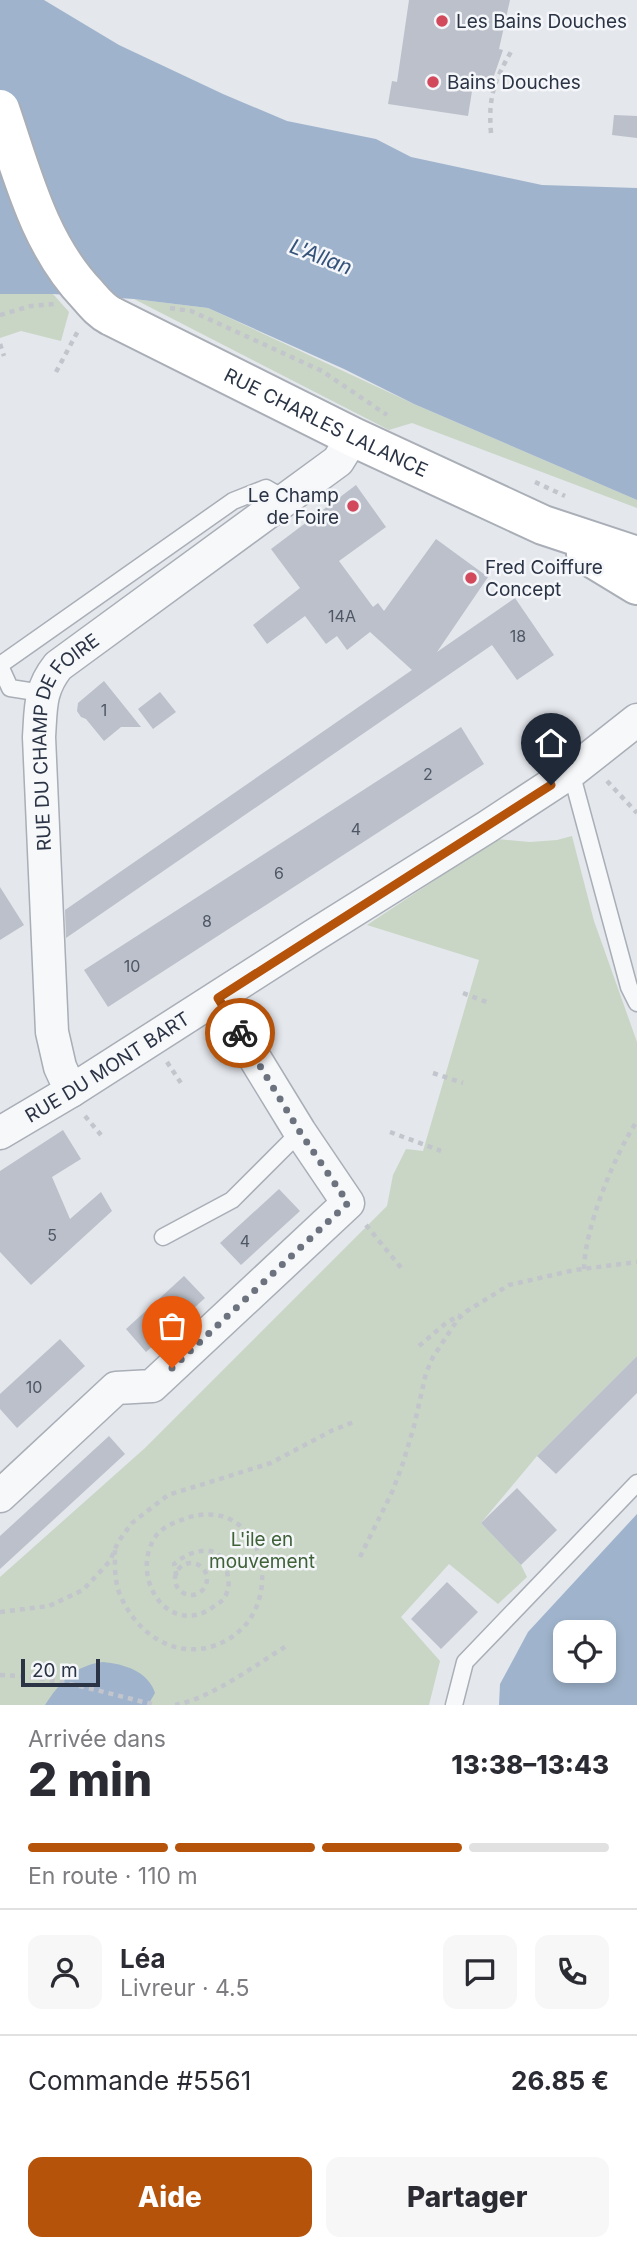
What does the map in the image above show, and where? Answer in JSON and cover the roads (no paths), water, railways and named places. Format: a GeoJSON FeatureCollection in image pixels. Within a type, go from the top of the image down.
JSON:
{"type":"FeatureCollection","features":[{"type":"Feature","properties":{"kind":"main road","name":"RUE CHARLES LALANCE"},"geometry":{"type":"LineString","coordinates":[[0,109],[41,228],[73,281],[104,312],[96,321],[543,525],[635,580]]}},
{"type":"Feature","properties":{"kind":"street","name":"RUE DU CHAMP DE FOIRE"},"geometry":{"type":"LineString","coordinates":[[74,1099],[60,1067],[52,1032],[39,737],[42,693],[48,678],[58,666],[338,461],[353,437]]}},
{"type":"Feature","properties":{"kind":"street","name":"RUE DU MONT BART"},"geometry":{"type":"LineString","coordinates":[[0,1133],[74,1099],[218,998],[579,766],[636,719]]}},
{"type":"Feature","properties":{"kind":"street"},"geometry":{"type":"LineString","coordinates":[[0,1496],[116,1388],[152,1386],[348,1203],[300,1132],[218,998]]}},
{"type":"Feature","properties":{"kind":"lane"},"geometry":{"type":"LineString","coordinates":[[42,693],[10,688],[0,666],[233,501],[266,488],[286,500]]}},
{"type":"Feature","properties":{"kind":"lane"},"geometry":{"type":"LineString","coordinates":[[579,766],[629,987],[637,1003]]}},
{"type":"Feature","properties":{"kind":"lane"},"geometry":{"type":"LineString","coordinates":[[163,1237],[232,1200],[300,1132]]}},
{"type":"Feature","properties":{"kind":"lane"},"geometry":{"type":"LineString","coordinates":[[454,1705],[465,1662],[637,1483]]}},
{"type":"Feature","properties":{"kind":"water","name":"L'Allan"},"geometry":{"type":"Polygon","coordinates":[[[0,0],[44,0],[119,45],[287,121],[376,139],[411,157],[542,185],[637,188],[637,500],[414,404],[344,369],[208,308],[134,299],[0,294],[0,0]]]}},
{"type":"Feature","properties":{"kind":"water"},"geometry":{"type":"Polygon","coordinates":[[[637,1514],[637,1705],[499,1705],[500,1684],[528,1632],[637,1514]]]}},
{"type":"Feature","properties":{"kind":"water"},"geometry":{"type":"Polygon","coordinates":[[[103,1662],[127,1667],[147,1679],[155,1693],[148,1705],[45,1705],[69,1676],[84,1667],[103,1662]]]}},
{"type":"Feature","properties":{"kind":"place","name":"Les Bains Douches"},"geometry":{"type":"Point","coordinates":[442,21]}},
{"type":"Feature","properties":{"kind":"place","name":"Bains Douches"},"geometry":{"type":"Point","coordinates":[433,82]}},
{"type":"Feature","properties":{"kind":"place","name":"Le Champ de Foire"},"geometry":{"type":"Point","coordinates":[353,506]}},
{"type":"Feature","properties":{"kind":"place","name":"Fred Coiffure Concept"},"geometry":{"type":"Point","coordinates":[471,578]}},
{"type":"Feature","properties":{"kind":"park label","name":"L'ile en mouvement"},"geometry":{"type":"Point","coordinates":[262,1550]}}]}
